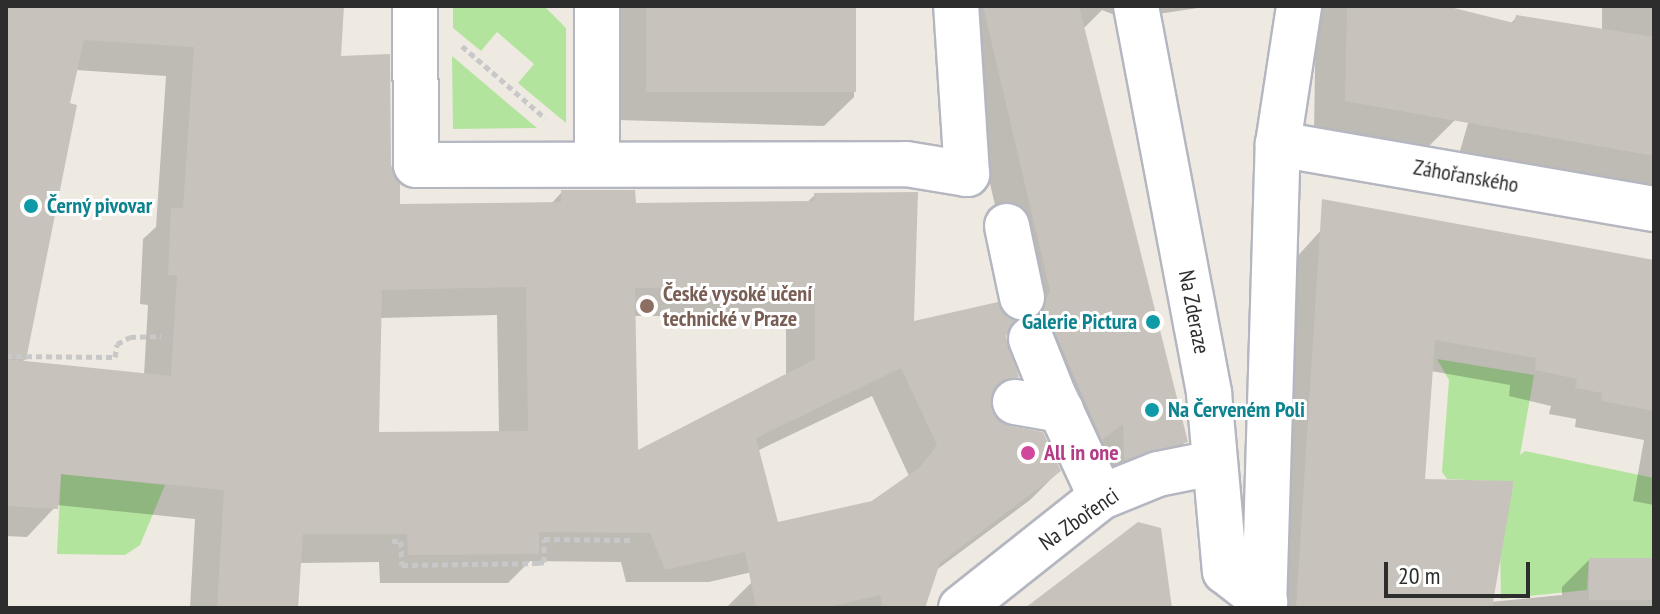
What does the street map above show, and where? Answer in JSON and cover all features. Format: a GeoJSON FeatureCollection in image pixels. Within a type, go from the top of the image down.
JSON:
{"type":"FeatureCollection","features":[{"type":"Feature","properties":{"kind":"street"},"geometry":{"type":"LineString","coordinates":[[415,6],[416,165],[906,164],[967,174],[956,6]]}},
{"type":"Feature","properties":{"kind":"street"},"geometry":{"type":"LineString","coordinates":[[597,6],[597,163]]}},
{"type":"Feature","properties":{"kind":"street","name":"Na Zderaze"},"geometry":{"type":"LineString","coordinates":[[1136,6],[1209,393],[1225,571],[1264,605]]}},
{"type":"Feature","properties":{"kind":"street","name":"Na Zderaze"},"geometry":{"type":"LineString","coordinates":[[1264,605],[1278,144],[1299,6]]}},
{"type":"Feature","properties":{"kind":"street","name":"Záhořanského"},"geometry":{"type":"LineString","coordinates":[[1278,144],[1654,209]]}},
{"type":"Feature","properties":{"kind":"street"},"geometry":{"type":"LineString","coordinates":[[1007,226],[1046,401],[1101,497]]}},
{"type":"Feature","properties":{"kind":"street","name":"Na Zbořenci"},"geometry":{"type":"LineString","coordinates":[[961,608],[1101,497],[1158,474],[1213,463]]}},
{"type":"Feature","properties":{"kind":"path"},"geometry":{"type":"LineString","coordinates":[[450,36],[597,163]]}},
{"type":"Feature","properties":{"kind":"path"},"geometry":{"type":"LineString","coordinates":[[6,356],[115,357],[117,344],[130,337],[161,336]]}},
{"type":"Feature","properties":{"kind":"path"},"geometry":{"type":"LineString","coordinates":[[392,541],[401,541],[402,565],[416,565],[538,563],[544,562],[544,539],[634,540]]}},
{"type":"Feature","properties":{"kind":"green space"},"geometry":{"type":"Polygon","coordinates":[[[453,6],[544,6],[566,28],[566,123],[518,83],[534,64],[497,32],[481,51],[453,28],[453,6]]]}},
{"type":"Feature","properties":{"kind":"green space"},"geometry":{"type":"Polygon","coordinates":[[[452,56],[537,128],[453,129],[452,56]]]}},
{"type":"Feature","properties":{"kind":"green space"},"geometry":{"type":"Polygon","coordinates":[[[1437,359],[1534,375],[1520,455],[1525,451],[1654,478],[1654,558],[1589,558],[1587,590],[1501,599],[1500,543],[1514,482],[1447,479],[1442,472],[1449,380],[1437,359]]]}},
{"type":"Feature","properties":{"kind":"green space"},"geometry":{"type":"Polygon","coordinates":[[[61,474],[165,485],[140,545],[125,555],[57,554],[61,474]]]}},
{"type":"Feature","properties":{"kind":"building"},"geometry":{"type":"Polygon","coordinates":[[[6,6],[344,6],[341,56],[390,54],[391,165],[400,183],[400,204],[561,202],[561,190],[635,190],[636,203],[814,201],[814,193],[918,192],[914,321],[998,302],[1015,321],[1006,336],[1019,377],[995,387],[992,411],[1010,426],[1043,432],[1061,471],[940,563],[925,608],[883,608],[880,595],[825,608],[756,608],[745,552],[665,570],[650,533],[539,532],[539,554],[408,555],[407,534],[303,534],[298,608],[217,608],[224,490],[61,474],[58,509],[6,506],[6,359],[171,376],[177,276],[168,275],[171,208],[183,208],[194,47],[84,40],[70,103],[77,105],[26,360],[6,358],[6,6]],[[526,287],[382,290],[379,432],[528,431],[526,287]],[[815,287],[635,288],[638,450],[815,359],[815,287]],[[901,368],[756,438],[778,522],[872,501],[920,467],[937,445],[901,368]]]}},
{"type":"Feature","properties":{"kind":"building"},"geometry":{"type":"Polygon","coordinates":[[[646,6],[856,6],[856,92],[646,92],[646,6]]]}},
{"type":"Feature","properties":{"kind":"building"},"geometry":{"type":"Polygon","coordinates":[[[983,6],[1079,6],[1188,442],[1124,461],[1123,424],[1102,440],[1054,330],[1038,316],[1050,291],[983,6]]]}},
{"type":"Feature","properties":{"kind":"building"},"geometry":{"type":"Polygon","coordinates":[[[1347,6],[1446,6],[1514,23],[1516,15],[1654,37],[1654,156],[1345,101],[1347,6]]]}},
{"type":"Feature","properties":{"kind":"building"},"geometry":{"type":"Polygon","coordinates":[[[1322,199],[1654,260],[1654,411],[1601,401],[1602,393],[1575,388],[1577,379],[1535,370],[1536,358],[1435,340],[1425,479],[1514,481],[1492,608],[1296,608],[1322,199]]]}},
{"type":"Feature","properties":{"kind":"building"},"geometry":{"type":"Polygon","coordinates":[[[1138,522],[1161,528],[1172,608],[1025,608],[1138,522]]]}},
{"type":"Feature","properties":{"kind":"building"},"geometry":{"type":"Polygon","coordinates":[[[1589,558],[1654,558],[1654,600],[1589,600],[1589,558]]]}},
{"type":"Feature","properties":{"kind":"place","name":"Černý pivovar"},"geometry":{"type":"Point","coordinates":[31,206]}},
{"type":"Feature","properties":{"kind":"place","name":"České vysoké učení technické v Praze"},"geometry":{"type":"Point","coordinates":[647,306]}},
{"type":"Feature","properties":{"kind":"place","name":"Galerie Pictura"},"geometry":{"type":"Point","coordinates":[1153,322]}},
{"type":"Feature","properties":{"kind":"place","name":"Na Červeném Poli"},"geometry":{"type":"Point","coordinates":[1152,410]}},
{"type":"Feature","properties":{"kind":"place","name":"All in one"},"geometry":{"type":"Point","coordinates":[1028,453]}}]}
